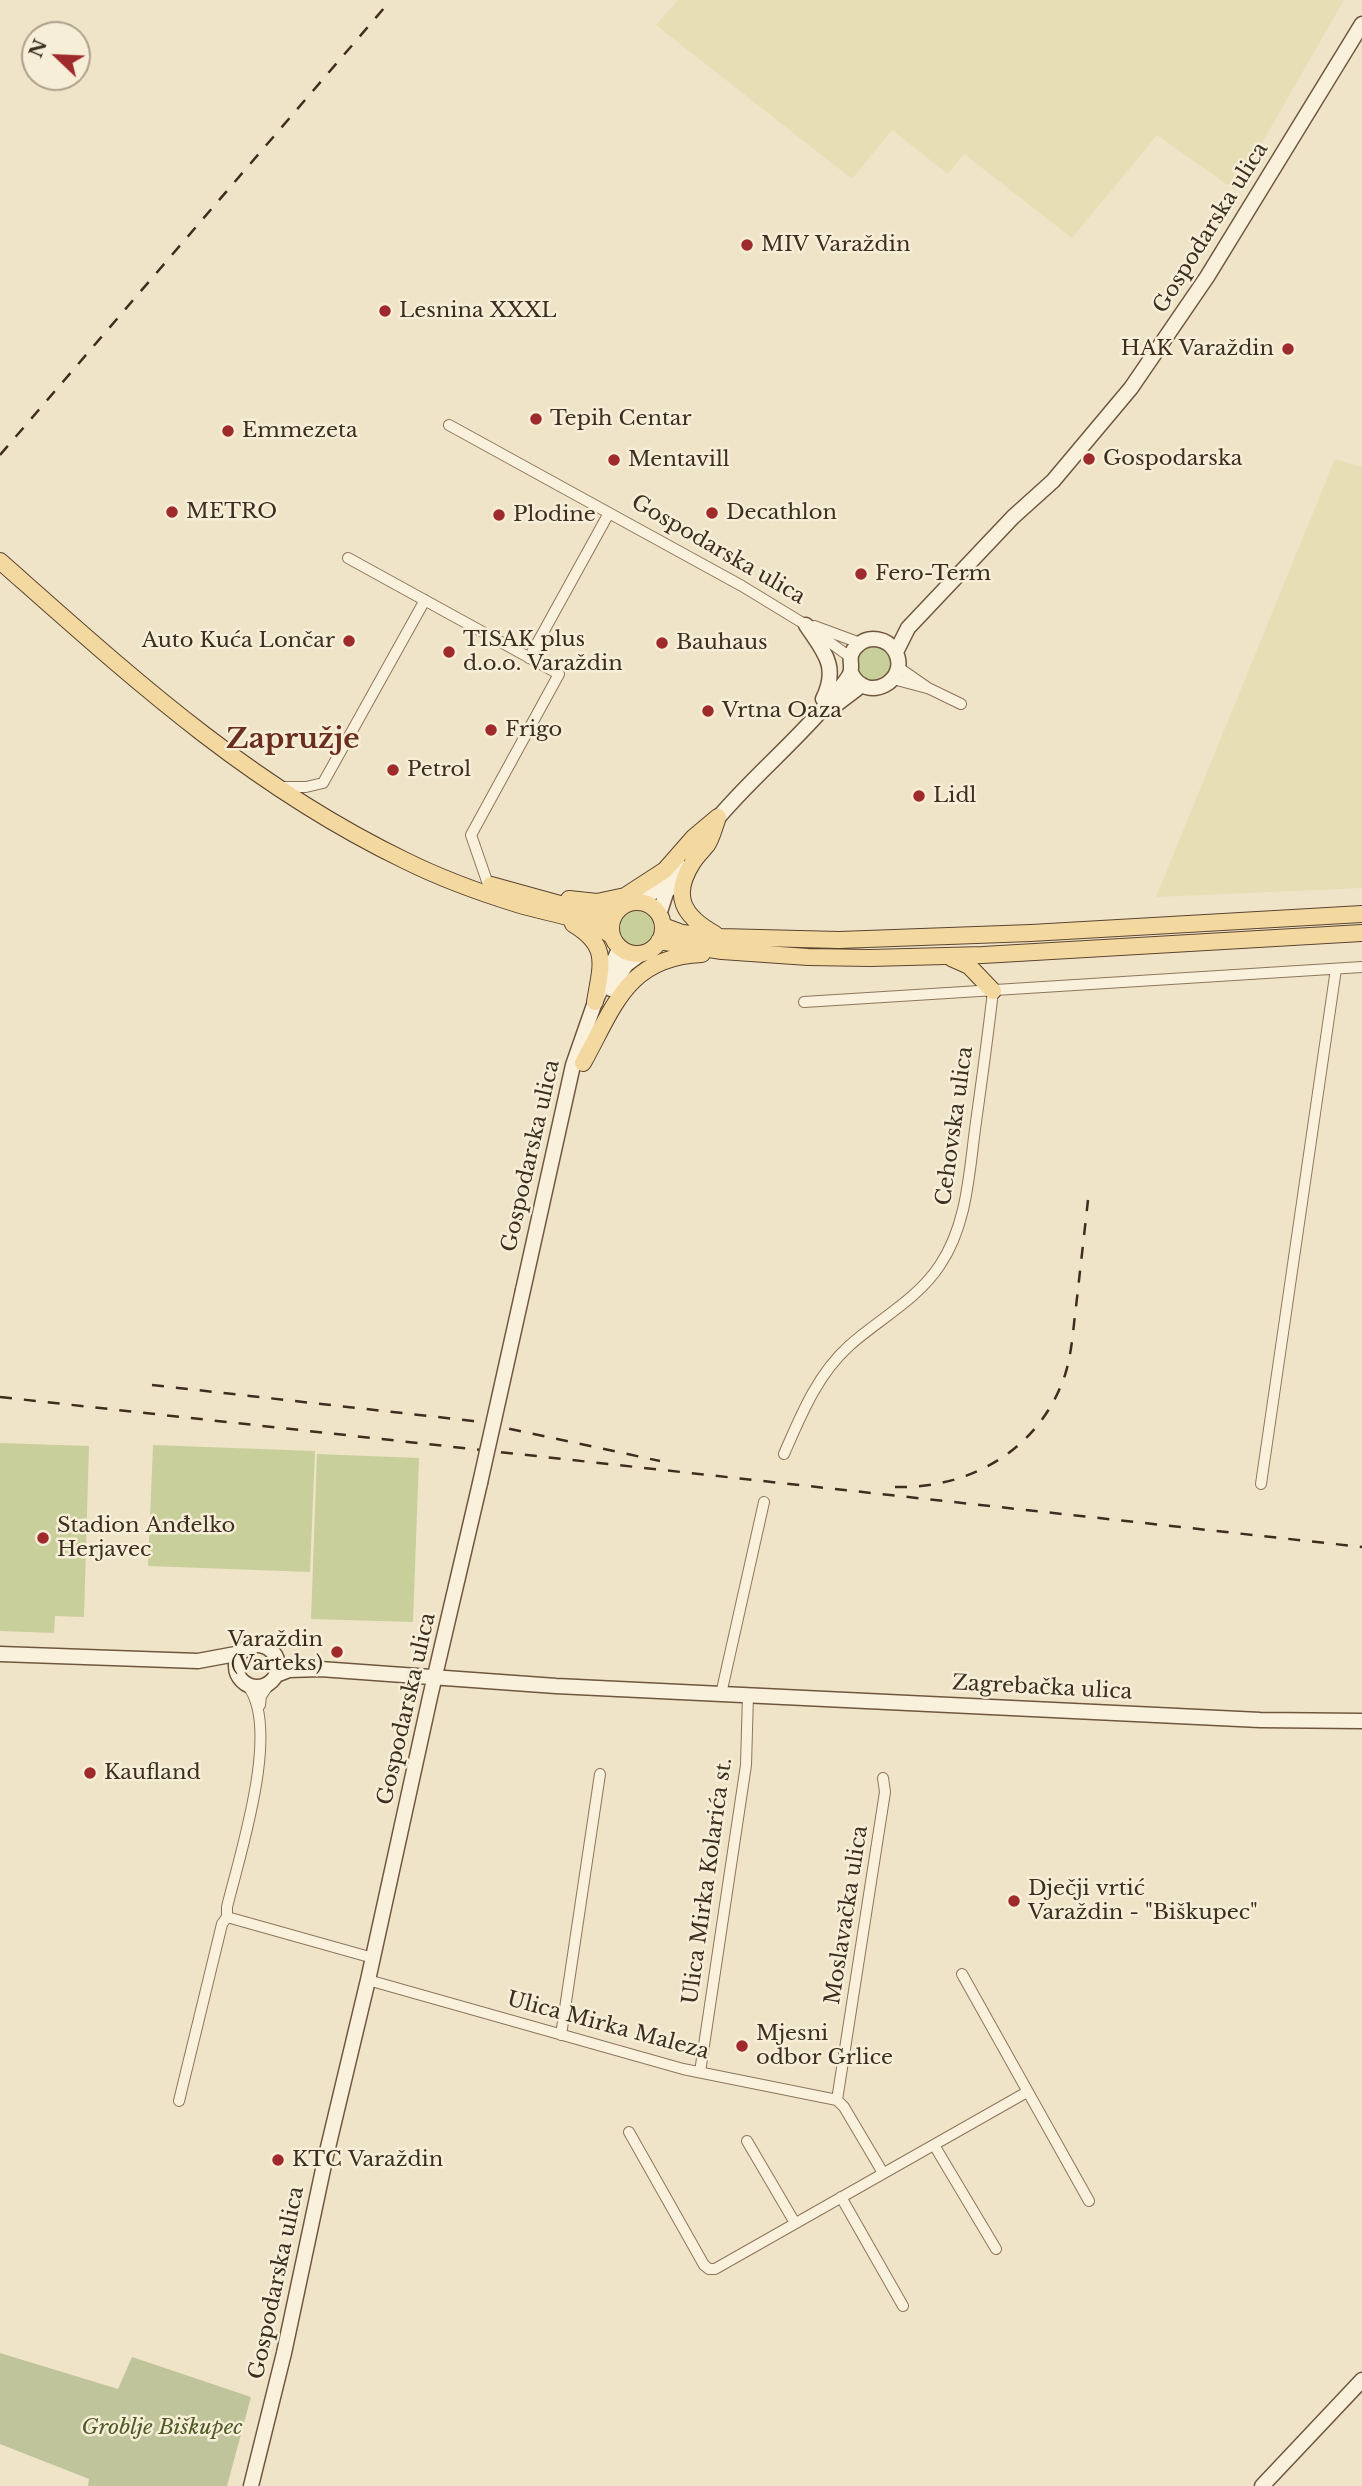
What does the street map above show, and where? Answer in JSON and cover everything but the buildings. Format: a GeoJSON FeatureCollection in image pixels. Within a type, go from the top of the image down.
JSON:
{"type":"FeatureCollection","features":[{"type":"Feature","properties":{"kind":"main road","name":"Gospodarska ulica"},"geometry":{"type":"LineString","coordinates":[[860,643],[868,640],[884,641],[908,628],[1013,517],[1053,481],[1138,380],[1207,277],[1362,24]]}},
{"type":"Feature","properties":{"kind":"main road"},"geometry":{"type":"LineString","coordinates":[[0,561],[192,727],[274,787],[381,847],[451,881],[593,925],[626,951],[642,953],[655,947],[666,893],[698,842]]}},
{"type":"Feature","properties":{"kind":"main road"},"geometry":{"type":"LineString","coordinates":[[806,625],[825,653],[830,667],[830,685],[811,723]]}},
{"type":"Feature","properties":{"kind":"main road","name":"Gospodarska ulica"},"geometry":{"type":"LineString","coordinates":[[895,666],[908,628]]}},
{"type":"Feature","properties":{"kind":"main road"},"geometry":{"type":"LineString","coordinates":[[860,643],[850,657],[851,673],[862,685],[878,688],[895,666],[884,641]]}},
{"type":"Feature","properties":{"kind":"main road"},"geometry":{"type":"LineString","coordinates":[[546,900],[597,902],[625,896],[665,870],[693,838],[718,817],[811,723],[851,673]]}},
{"type":"Feature","properties":{"kind":"main road"},"geometry":{"type":"LineString","coordinates":[[811,723],[862,685]]}},
{"type":"Feature","properties":{"kind":"main road"},"geometry":{"type":"LineString","coordinates":[[616,942],[612,922],[614,916],[624,905],[639,902],[659,888],[718,817]]}},
{"type":"Feature","properties":{"kind":"main road"},"geometry":{"type":"LineString","coordinates":[[718,817],[708,844],[693,862],[686,876],[681,897],[693,920],[722,944]]}},
{"type":"Feature","properties":{"kind":"main road"},"geometry":{"type":"LineString","coordinates":[[381,847],[488,884],[596,914],[614,916]]}},
{"type":"Feature","properties":{"kind":"main road"},"geometry":{"type":"LineString","coordinates":[[639,902],[654,908],[661,927]]}},
{"type":"Feature","properties":{"kind":"main road"},"geometry":{"type":"LineString","coordinates":[[567,1092],[614,1003],[632,982],[651,967],[672,958],[722,944],[922,938],[1362,914]]}},
{"type":"Feature","properties":{"kind":"main road"},"geometry":{"type":"LineString","coordinates":[[555,915],[584,930],[598,946],[601,961],[595,1002]]}},
{"type":"Feature","properties":{"kind":"main road"},"geometry":{"type":"LineString","coordinates":[[661,927],[722,944],[808,957],[949,957],[1362,933]]}},
{"type":"Feature","properties":{"kind":"main road","name":"Gospodarska ulica"},"geometry":{"type":"LineString","coordinates":[[251,2486],[284,2353],[567,1092],[580,1042],[616,942]]}},
{"type":"Feature","properties":{"kind":"main road","name":"Gospodarska ulica"},"geometry":{"type":"LineString","coordinates":[[583,1063],[614,983],[626,965],[642,953]]}},
{"type":"Feature","properties":{"kind":"main road"},"geometry":{"type":"LineString","coordinates":[[949,957],[969,966],[993,991]]}},
{"type":"Feature","properties":{"kind":"main road","name":"Zagrebačka ulica"},"geometry":{"type":"LineString","coordinates":[[198,1661],[241,1653],[257,1645],[269,1648],[288,1661],[320,1669]]}},
{"type":"Feature","properties":{"kind":"main road"},"geometry":{"type":"LineString","coordinates":[[241,1653],[236,1663],[243,1680]]}},
{"type":"Feature","properties":{"kind":"main road"},"geometry":{"type":"LineString","coordinates":[[273,1679],[278,1664],[274,1653]]}},
{"type":"Feature","properties":{"kind":"main road","name":"Zagrebačka ulica"},"geometry":{"type":"LineString","coordinates":[[0,1654],[198,1661],[226,1668],[259,1687],[289,1670],[320,1669],[721,1694],[1260,1720],[1362,1721]]}},
{"type":"Feature","properties":{"kind":"main road"},"geometry":{"type":"LineString","coordinates":[[1262,2486],[1362,2380]]}},
{"type":"Feature","properties":{"kind":"street","name":"Gospodarska ulica"},"geometry":{"type":"LineString","coordinates":[[449,425],[743,586],[806,625],[850,657]]}},
{"type":"Feature","properties":{"kind":"street","name":"Gospodarska ulica"},"geometry":{"type":"LineString","coordinates":[[529,658],[609,513]]}},
{"type":"Feature","properties":{"kind":"street"},"geometry":{"type":"LineString","coordinates":[[348,558],[559,674],[471,835],[488,884]]}},
{"type":"Feature","properties":{"kind":"street"},"geometry":{"type":"LineString","coordinates":[[274,787],[306,787],[323,783],[425,600]]}},
{"type":"Feature","properties":{"kind":"street","name":"Gospodarska ulica"},"geometry":{"type":"LineString","coordinates":[[806,625],[860,643]]}},
{"type":"Feature","properties":{"kind":"street"},"geometry":{"type":"LineString","coordinates":[[895,666],[928,688],[961,705]]}},
{"type":"Feature","properties":{"kind":"street"},"geometry":{"type":"LineString","coordinates":[[804,1002],[1362,967]]}},
{"type":"Feature","properties":{"kind":"street"},"geometry":{"type":"LineString","coordinates":[[1261,1484],[1336,969]]}},
{"type":"Feature","properties":{"kind":"street","name":"Cehovska ulica"},"geometry":{"type":"LineString","coordinates":[[784,1454],[819,1380],[850,1345],[920,1289],[940,1265],[951,1246],[965,1205],[993,991]]}},
{"type":"Feature","properties":{"kind":"street"},"geometry":{"type":"LineString","coordinates":[[721,1694],[764,1502]]}},
{"type":"Feature","properties":{"kind":"street"},"geometry":{"type":"LineString","coordinates":[[258,1713],[261,1696],[273,1679]]}},
{"type":"Feature","properties":{"kind":"street"},"geometry":{"type":"LineString","coordinates":[[179,2101],[222,1924],[227,1917],[227,1907],[259,1776],[258,1713],[255,1697],[243,1680]]}},
{"type":"Feature","properties":{"kind":"street","name":"Ulica Mirka Kolarića st."},"geometry":{"type":"LineString","coordinates":[[700,2072],[746,1765],[748,1695]]}},
{"type":"Feature","properties":{"kind":"street"},"geometry":{"type":"LineString","coordinates":[[561,2035],[600,1774]]}},
{"type":"Feature","properties":{"kind":"street","name":"Moslavačka ulica"},"geometry":{"type":"LineString","coordinates":[[837,2100],[886,1792],[883,1778]]}},
{"type":"Feature","properties":{"kind":"street"},"geometry":{"type":"LineString","coordinates":[[227,1917],[373,1958]]}},
{"type":"Feature","properties":{"kind":"street"},"geometry":{"type":"LineString","coordinates":[[962,1974],[1089,2201]]}},
{"type":"Feature","properties":{"kind":"street","name":"Ulica Mirka Maleza"},"geometry":{"type":"LineString","coordinates":[[368,1980],[700,2072],[837,2100]]}},
{"type":"Feature","properties":{"kind":"street"},"geometry":{"type":"LineString","coordinates":[[629,2132],[707,2268],[715,2269],[1027,2092]]}},
{"type":"Feature","properties":{"kind":"street"},"geometry":{"type":"LineString","coordinates":[[837,2100],[844,2107],[883,2173]]}},
{"type":"Feature","properties":{"kind":"street"},"geometry":{"type":"LineString","coordinates":[[747,2141],[795,2223]]}},
{"type":"Feature","properties":{"kind":"street"},"geometry":{"type":"LineString","coordinates":[[934,2145],[996,2249]]}},
{"type":"Feature","properties":{"kind":"street"},"geometry":{"type":"LineString","coordinates":[[841,2197],[903,2306]]}},
{"type":"Feature","properties":{"kind":"shaded area"},"geometry":{"type":"Polygon","coordinates":[[[678,0],[1344,0],[1235,190],[1157,135],[1072,238],[964,154],[948,174],[892,130],[852,179],[656,25],[678,0]]]}},
{"type":"Feature","properties":{"kind":"shaded area"},"geometry":{"type":"Polygon","coordinates":[[[1335,459],[1362,467],[1362,888],[1156,897],[1335,459]]]}},
{"type":"Feature","properties":{"kind":"green space"},"geometry":{"type":"Polygon","coordinates":[[[874,645],[886,651],[892,663],[886,675],[874,681],[862,675],[856,663],[862,651],[874,645]]]}},
{"type":"Feature","properties":{"kind":"green space"},"geometry":{"type":"Polygon","coordinates":[[[637,909],[651,915],[657,929],[651,943],[637,949],[623,943],[617,929],[623,915],[637,909]]]}},
{"type":"Feature","properties":{"kind":"green space","name":"Stadion Anđelko Herjavec"},"geometry":{"type":"Polygon","coordinates":[[[0,1443],[89,1446],[84,1617],[55,1616],[54,1633],[0,1631],[0,1443]]]}},
{"type":"Feature","properties":{"kind":"green space"},"geometry":{"type":"Polygon","coordinates":[[[153,1445],[315,1451],[310,1572],[148,1566],[153,1445]]]}},
{"type":"Feature","properties":{"kind":"green space"},"geometry":{"type":"Polygon","coordinates":[[[317,1454],[419,1458],[413,1622],[311,1619],[317,1454]]]}},
{"type":"Feature","properties":{"kind":"green space","name":"Groblje Biškupec"},"geometry":{"type":"Polygon","coordinates":[[[0,2353],[118,2389],[132,2357],[251,2397],[227,2486],[88,2486],[89,2479],[0,2444],[0,2353]]]}},
{"type":"Feature","properties":{"kind":"railway"},"geometry":{"type":"LineString","coordinates":[[0,455],[391,0]]}},
{"type":"Feature","properties":{"kind":"railway"},"geometry":{"type":"LineString","coordinates":[[895,1487],[923,1486],[976,1472],[999,1459],[1039,1424],[1054,1401],[1069,1358],[1088,1200]]}},
{"type":"Feature","properties":{"kind":"railway"},"geometry":{"type":"LineString","coordinates":[[152,1385],[473,1421],[660,1461]]}},
{"type":"Feature","properties":{"kind":"railway"},"geometry":{"type":"LineString","coordinates":[[0,1397],[1362,1547]]}},
{"type":"Feature","properties":{"kind":"place","name":"MIV Varaždin"},"geometry":{"type":"Point","coordinates":[747,245]}},
{"type":"Feature","properties":{"kind":"place","name":"Lesnina XXXL"},"geometry":{"type":"Point","coordinates":[385,311]}},
{"type":"Feature","properties":{"kind":"place","name":"HAK Varaždin"},"geometry":{"type":"Point","coordinates":[1288,349]}},
{"type":"Feature","properties":{"kind":"place","name":"Tepih Centar"},"geometry":{"type":"Point","coordinates":[536,419]}},
{"type":"Feature","properties":{"kind":"place","name":"Emmezeta"},"geometry":{"type":"Point","coordinates":[228,431]}},
{"type":"Feature","properties":{"kind":"place","name":"Gospodarska"},"geometry":{"type":"Point","coordinates":[1089,459]}},
{"type":"Feature","properties":{"kind":"place","name":"Mentavill"},"geometry":{"type":"Point","coordinates":[614,460]}},
{"type":"Feature","properties":{"kind":"place","name":"METRO"},"geometry":{"type":"Point","coordinates":[172,512]}},
{"type":"Feature","properties":{"kind":"place","name":"Decathlon"},"geometry":{"type":"Point","coordinates":[712,513]}},
{"type":"Feature","properties":{"kind":"place","name":"Plodine"},"geometry":{"type":"Point","coordinates":[499,515]}},
{"type":"Feature","properties":{"kind":"place","name":"Fero-Term"},"geometry":{"type":"Point","coordinates":[861,574]}},
{"type":"Feature","properties":{"kind":"place","name":"Auto Kuća Lončar"},"geometry":{"type":"Point","coordinates":[349,641]}},
{"type":"Feature","properties":{"kind":"place","name":"Bauhaus"},"geometry":{"type":"Point","coordinates":[662,643]}},
{"type":"Feature","properties":{"kind":"place","name":"TISAK plus d.o.o. Varaždin"},"geometry":{"type":"Point","coordinates":[449,652]}},
{"type":"Feature","properties":{"kind":"place","name":"Vrtna Oaza"},"geometry":{"type":"Point","coordinates":[708,711]}},
{"type":"Feature","properties":{"kind":"place","name":"Frigo"},"geometry":{"type":"Point","coordinates":[491,730]}},
{"type":"Feature","properties":{"kind":"place","name":"Petrol"},"geometry":{"type":"Point","coordinates":[393,770]}},
{"type":"Feature","properties":{"kind":"place","name":"Lidl"},"geometry":{"type":"Point","coordinates":[919,796]}},
{"type":"Feature","properties":{"kind":"place","name":"Stadion Anđelko Herjavec"},"geometry":{"type":"Point","coordinates":[43,1538]}},
{"type":"Feature","properties":{"kind":"place","name":"Varaždin (Varteks)"},"geometry":{"type":"Point","coordinates":[337,1652]}},
{"type":"Feature","properties":{"kind":"place","name":"Kaufland"},"geometry":{"type":"Point","coordinates":[90,1773]}},
{"type":"Feature","properties":{"kind":"place","name":"Dječji vrtić Varaždin - \"Biškupec\""},"geometry":{"type":"Point","coordinates":[1014,1901]}},
{"type":"Feature","properties":{"kind":"place","name":"Mjesni odbor Grlice"},"geometry":{"type":"Point","coordinates":[742,2046]}},
{"type":"Feature","properties":{"kind":"place","name":"KTC Varaždin"},"geometry":{"type":"Point","coordinates":[278,2160]}},
{"type":"Feature","properties":{"kind":"district","name":"Zapružje"},"geometry":{"type":"Point","coordinates":[293,740]}}]}
